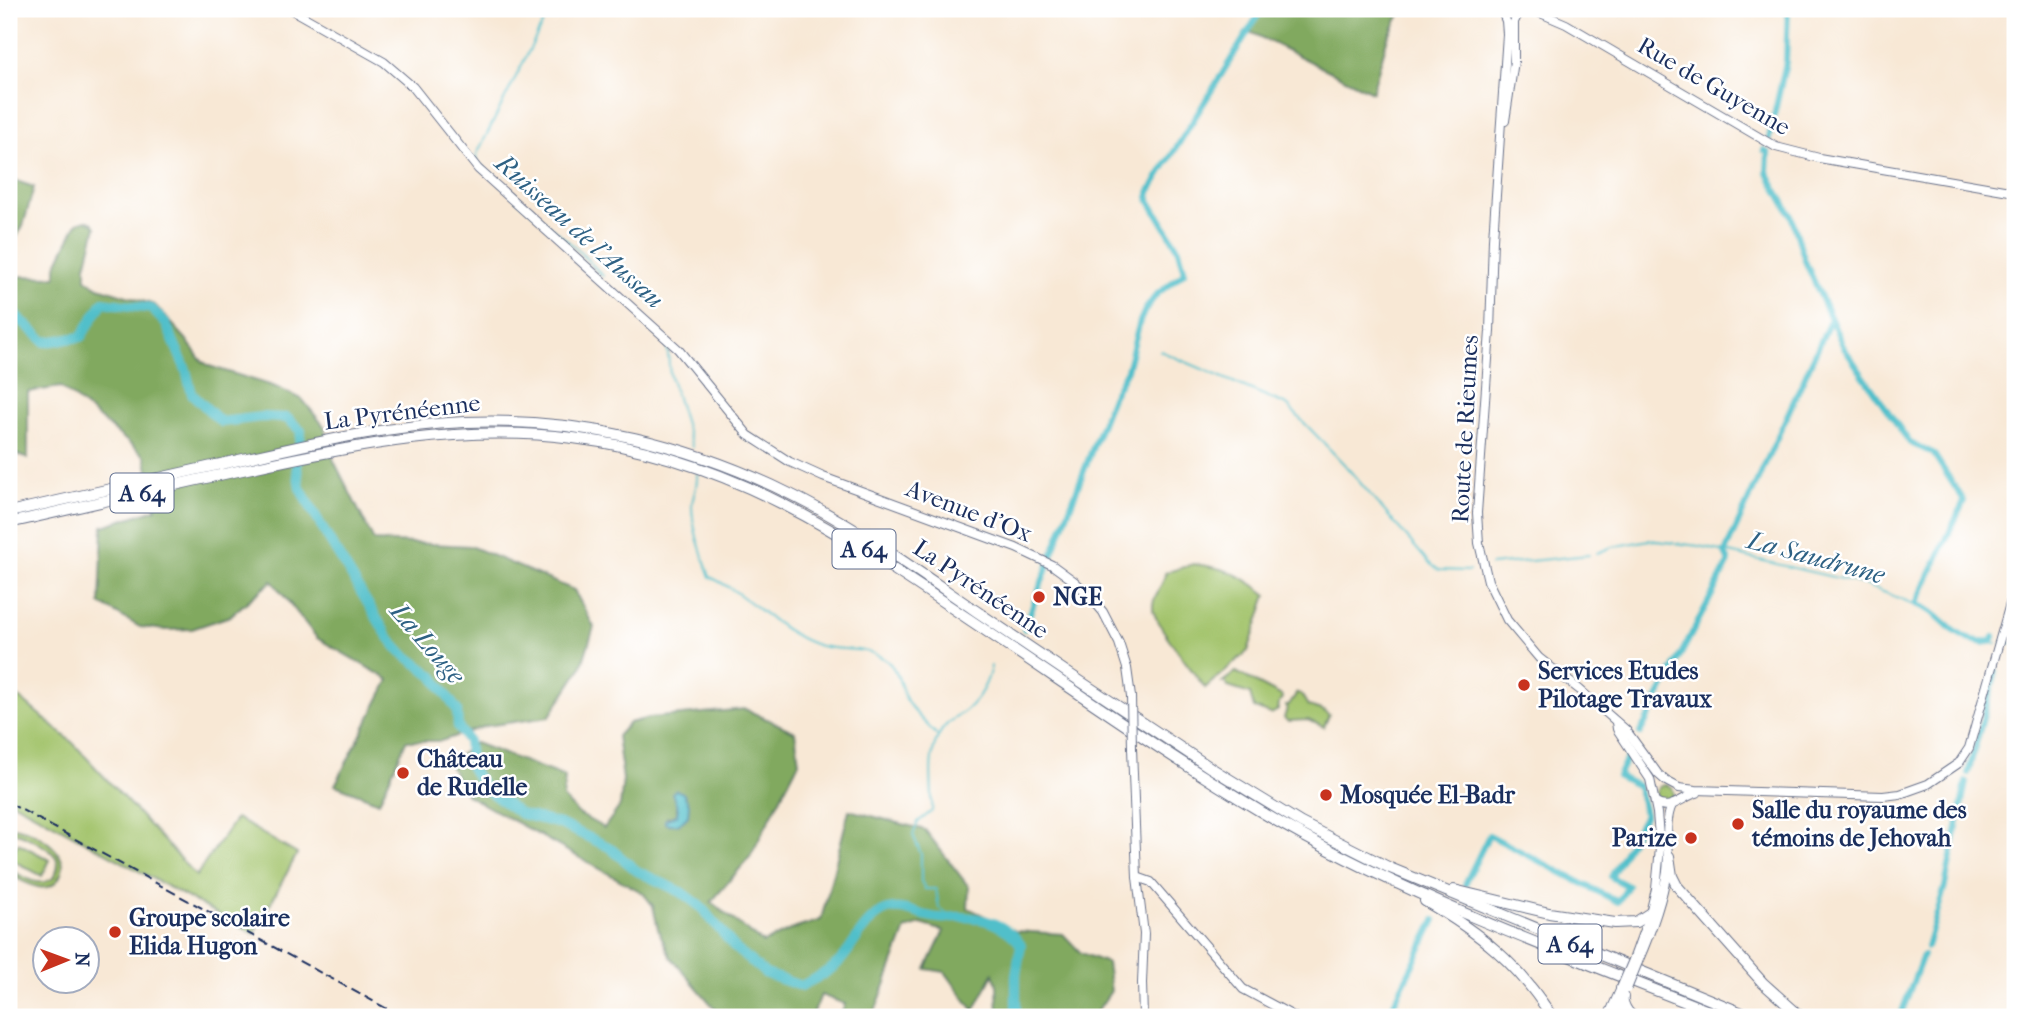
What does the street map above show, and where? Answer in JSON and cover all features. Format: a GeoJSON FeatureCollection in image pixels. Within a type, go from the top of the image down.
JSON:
{"type":"FeatureCollection","features":[{"type":"Feature","properties":{"kind":"highway","name":"La Pyrénéenne"},"geometry":{"type":"LineString","coordinates":[[9,523],[275,457],[323,442],[428,425],[512,422],[577,428],[672,447],[719,463],[795,496],[830,516],[1241,787],[1301,823],[1390,868],[1752,1017]]}},
{"type":"Feature","properties":{"kind":"highway","name":"La Pyrénéenne"},"geometry":{"type":"LineString","coordinates":[[9,512],[275,457],[320,453],[428,436],[465,433],[543,435],[646,451],[716,473],[825,525],[1236,796],[1343,858],[1411,890],[1723,1017]]}},
{"type":"Feature","properties":{"kind":"highway"},"geometry":{"type":"LineString","coordinates":[[1669,856],[1672,876],[1677,886],[1754,973],[1801,1017]]}},
{"type":"Feature","properties":{"kind":"highway"},"geometry":{"type":"LineString","coordinates":[[1390,868],[1395,866],[1469,894],[1549,913],[1623,923],[1641,920],[1650,913]]}},
{"type":"Feature","properties":{"kind":"highway"},"geometry":{"type":"LineString","coordinates":[[1411,890],[1422,900],[1465,924],[1496,948],[1535,991],[1552,1017]]}},
{"type":"Feature","properties":{"kind":"highway"},"geometry":{"type":"LineString","coordinates":[[1624,988],[1622,1002],[1634,1017]]}},
{"type":"Feature","properties":{"kind":"street","name":"Avenue d'Ox"},"geometry":{"type":"LineString","coordinates":[[290,9],[384,62],[413,87],[478,169],[673,345],[699,372],[748,435],[790,462],[823,477],[1016,548],[1049,564],[1087,593],[1103,612],[1119,643],[1131,697],[1137,877],[1144,934],[1143,1017]]}},
{"type":"Feature","properties":{"kind":"street"},"geometry":{"type":"LineString","coordinates":[[1502,9],[1511,12],[1522,9]]}},
{"type":"Feature","properties":{"kind":"street","name":"Route de Rieumes"},"geometry":{"type":"LineString","coordinates":[[1502,9],[1507,34],[1478,494],[1481,554],[1494,597],[1519,637],[1539,658],[1626,730],[1658,775],[1670,783]]}},
{"type":"Feature","properties":{"kind":"street","name":"Route de Rieumes"},"geometry":{"type":"LineString","coordinates":[[1498,169],[1514,61],[1514,22],[1522,9]]}},
{"type":"Feature","properties":{"kind":"street","name":"Rue de Guyenne"},"geometry":{"type":"LineString","coordinates":[[1531,9],[1566,24],[1776,147],[1819,158],[2015,192]]}},
{"type":"Feature","properties":{"kind":"street","name":"Rue de Guyenne"},"geometry":{"type":"LineString","coordinates":[[1549,9],[1566,24]]}},
{"type":"Feature","properties":{"kind":"street"},"geometry":{"type":"LineString","coordinates":[[1635,961],[1656,889],[1660,848],[1653,790],[1660,783],[1670,783],[1685,789],[1882,796],[1900,794],[1928,784],[1959,763],[1969,748],[2015,586]]}},
{"type":"Feature","properties":{"kind":"street","name":"Route de Rieumes"},"geometry":{"type":"LineString","coordinates":[[1616,722],[1617,729],[1650,779],[1653,790]]}},
{"type":"Feature","properties":{"kind":"street"},"geometry":{"type":"LineString","coordinates":[[1608,1017],[1659,910],[1669,856],[1667,816],[1678,794],[1670,783]]}},
{"type":"Feature","properties":{"kind":"street"},"geometry":{"type":"LineString","coordinates":[[1656,803],[1665,807],[1686,796],[1709,790]]}},
{"type":"Feature","properties":{"kind":"street"},"geometry":{"type":"LineString","coordinates":[[1137,877],[1150,882],[1243,989],[1295,1017]]}},
{"type":"Feature","properties":{"kind":"street"},"geometry":{"type":"LineString","coordinates":[[1616,1017],[1622,1002]]}},
{"type":"Feature","properties":{"kind":"green space"},"geometry":{"type":"Polygon","coordinates":[[[1261,9],[1403,9],[1388,37],[1372,92],[1250,32],[1261,9]]]}},
{"type":"Feature","properties":{"kind":"green space"},"geometry":{"type":"Polygon","coordinates":[[[13,180],[34,187],[23,226],[12,245],[9,263],[9,185],[13,180]]]}},
{"type":"Feature","properties":{"kind":"green space"},"geometry":{"type":"Polygon","coordinates":[[[86,220],[96,227],[86,266],[86,279],[99,287],[155,305],[209,366],[273,386],[302,399],[324,426],[334,461],[374,541],[470,546],[574,590],[594,627],[581,668],[549,717],[486,726],[441,741],[406,741],[379,802],[335,785],[389,680],[317,638],[272,581],[230,616],[192,629],[140,627],[100,604],[103,526],[156,509],[145,456],[61,387],[28,392],[28,459],[9,451],[9,276],[56,277],[56,266],[77,223],[86,220]]]}},
{"type":"Feature","properties":{"kind":"green space"},"geometry":{"type":"Polygon","coordinates":[[[1193,564],[1233,573],[1267,595],[1248,651],[1205,688],[1167,637],[1153,609],[1165,573],[1193,564]]]}},
{"type":"Feature","properties":{"kind":"green space"},"geometry":{"type":"Polygon","coordinates":[[[1236,672],[1282,696],[1278,710],[1271,714],[1254,708],[1250,694],[1228,687],[1225,682],[1221,683],[1236,672]]]}},
{"type":"Feature","properties":{"kind":"green space"},"geometry":{"type":"Polygon","coordinates":[[[9,689],[73,743],[196,876],[236,818],[297,854],[254,934],[9,800],[9,689]]]}},
{"type":"Feature","properties":{"kind":"green space"},"geometry":{"type":"Polygon","coordinates":[[[1297,693],[1301,694],[1308,706],[1329,715],[1324,727],[1308,720],[1288,721],[1284,718],[1286,706],[1297,693]]]}},
{"type":"Feature","properties":{"kind":"green space"},"geometry":{"type":"Polygon","coordinates":[[[745,709],[795,732],[799,762],[750,857],[711,902],[763,943],[790,930],[821,920],[849,810],[925,830],[969,887],[968,908],[1015,931],[1063,934],[1081,953],[1107,963],[1111,991],[1093,1017],[998,1017],[997,985],[993,974],[974,1011],[945,972],[926,969],[944,931],[921,924],[906,929],[873,1017],[840,1017],[845,1004],[821,995],[812,1017],[722,1017],[670,956],[658,929],[653,906],[643,893],[467,795],[449,764],[475,743],[565,777],[563,798],[579,814],[604,828],[620,806],[623,779],[617,736],[629,723],[649,718],[745,709]],[[677,805],[677,815],[667,817],[665,823],[678,823],[688,816],[677,805]]]}},
{"type":"Feature","properties":{"kind":"green space"},"geometry":{"type":"Polygon","coordinates":[[[1665,785],[1671,788],[1674,794],[1671,800],[1665,803],[1659,800],[1656,794],[1659,788],[1665,785]]]}},
{"type":"Feature","properties":{"kind":"green space"},"geometry":{"type":"Polygon","coordinates":[[[9,827],[35,834],[57,852],[63,867],[54,884],[48,887],[33,886],[9,874],[9,869],[30,880],[41,882],[52,879],[58,866],[55,856],[47,848],[22,835],[9,832],[9,827]]]}},
{"type":"Feature","properties":{"kind":"green space"},"geometry":{"type":"Polygon","coordinates":[[[18,843],[50,860],[42,876],[10,859],[18,843]]]}},
{"type":"Feature","properties":{"kind":"water"},"geometry":{"type":"Polygon","coordinates":[[[676,790],[683,793],[689,804],[688,816],[678,824],[665,823],[665,820],[677,815],[678,808],[672,793],[676,790]]]}},
{"type":"Feature","properties":{"kind":"waterway","name":"Ruisseau de l'Aussau"},"geometry":{"type":"LineString","coordinates":[[483,168],[476,161],[477,154],[550,9]]}},
{"type":"Feature","properties":{"kind":"waterway"},"geometry":{"type":"LineString","coordinates":[[1024,629],[1112,397],[1127,370],[1140,321],[1156,295],[1185,272],[1179,250],[1149,200],[1149,192],[1262,9]]}},
{"type":"Feature","properties":{"kind":"waterway"},"geometry":{"type":"LineString","coordinates":[[1769,138],[1786,62],[1788,9]]}},
{"type":"Feature","properties":{"kind":"waterway"},"geometry":{"type":"LineString","coordinates":[[1764,150],[1768,153],[1767,172],[1791,215],[1805,261],[1844,348],[1910,443],[1933,453],[1964,501],[1916,604],[1968,638],[1992,641],[1994,637]]}},
{"type":"Feature","properties":{"kind":"waterway","name":"Ruisseau de l'Aussau"},"geometry":{"type":"LineString","coordinates":[[516,198],[576,248],[603,276]]}},
{"type":"Feature","properties":{"kind":"waterway","name":"La Louge"},"geometry":{"type":"LineString","coordinates":[[9,309],[45,342],[81,337],[103,302],[152,309],[166,324],[186,370],[192,394],[221,422],[261,417],[287,418],[301,431],[297,468],[300,488],[387,635],[400,651],[433,676],[457,710],[458,727],[468,741],[471,768],[485,789],[521,814],[560,824],[609,847],[637,871],[681,892],[701,907],[736,949],[766,974],[801,986],[837,964],[867,925],[886,911],[901,909],[932,917],[965,917],[992,923],[1008,932],[1021,945],[1016,975],[1016,1017]]}},
{"type":"Feature","properties":{"kind":"waterway"},"geometry":{"type":"LineString","coordinates":[[1726,550],[1830,321]]}},
{"type":"Feature","properties":{"kind":"waterway","name":"Ruisseau de l'Aussau"},"geometry":{"type":"LineString","coordinates":[[667,343],[670,375],[692,447]]}},
{"type":"Feature","properties":{"kind":"waterway","name":"La Saudrune"},"geometry":{"type":"LineString","coordinates":[[1160,351],[1287,405],[1344,464],[1429,563],[1439,570],[1469,571]]}},
{"type":"Feature","properties":{"kind":"waterway","name":"Ruisseau de l'Aussau"},"geometry":{"type":"LineString","coordinates":[[697,474],[692,515],[710,577],[800,638],[823,647],[870,652],[887,661],[897,674],[909,704],[938,736]]}},
{"type":"Feature","properties":{"kind":"waterway","name":"La Saudrune"},"geometry":{"type":"LineString","coordinates":[[1597,553],[1612,547],[1649,540],[1699,546],[1863,584],[1929,610],[1949,630],[1967,641],[1983,645],[1997,643]]}},
{"type":"Feature","properties":{"kind":"waterway"},"geometry":{"type":"LineString","coordinates":[[1640,733],[1729,562],[1725,553]]}},
{"type":"Feature","properties":{"kind":"waterway","name":"La Saudrune"},"geometry":{"type":"LineString","coordinates":[[1491,565],[1589,555]]}},
{"type":"Feature","properties":{"kind":"waterway","name":"La Saudrune"},"geometry":{"type":"LineString","coordinates":[[2002,643],[2015,643]]}},
{"type":"Feature","properties":{"kind":"waterway","name":"Ruisseau de l'Aussau"},"geometry":{"type":"LineString","coordinates":[[952,917],[939,908],[936,889],[925,889],[921,881],[921,854],[913,835],[918,822],[932,811],[931,765],[937,739],[946,725],[980,695],[991,666]]}},
{"type":"Feature","properties":{"kind":"waterway"},"geometry":{"type":"LineString","coordinates":[[1968,773],[1996,671]]}},
{"type":"Feature","properties":{"kind":"waterway"},"geometry":{"type":"LineString","coordinates":[[1465,884],[1489,835],[1618,902],[1628,886],[1611,877],[1645,815],[1638,786],[1618,776],[1628,756]]}},
{"type":"Feature","properties":{"kind":"waterway"},"geometry":{"type":"LineString","coordinates":[[1927,947],[1945,886],[1966,782]]}},
{"type":"Feature","properties":{"kind":"waterway"},"geometry":{"type":"LineString","coordinates":[[1387,1017],[1435,920]]}},
{"type":"Feature","properties":{"kind":"waterway"},"geometry":{"type":"LineString","coordinates":[[1900,1017],[1923,955]]}},
{"type":"Feature","properties":{"kind":"waterway"},"geometry":{"type":"LineString","coordinates":[[1303,1014],[1312,1017]]}},
{"type":"Feature","properties":{"kind":"railway"},"geometry":{"type":"LineString","coordinates":[[9,803],[402,1017]]}},
{"type":"Feature","properties":{"kind":"place","name":"NGE"},"geometry":{"type":"Point","coordinates":[1039,597]}},
{"type":"Feature","properties":{"kind":"place","name":"Services Etudes Pilotage Travaux"},"geometry":{"type":"Point","coordinates":[1524,685]}},
{"type":"Feature","properties":{"kind":"place","name":"Château de Rudelle"},"geometry":{"type":"Point","coordinates":[403,773]}},
{"type":"Feature","properties":{"kind":"place","name":"Mosquée El-Badr"},"geometry":{"type":"Point","coordinates":[1326,795]}},
{"type":"Feature","properties":{"kind":"place","name":"Salle du royaume des témoins de Jehovah"},"geometry":{"type":"Point","coordinates":[1738,824]}},
{"type":"Feature","properties":{"kind":"place","name":"Parize"},"geometry":{"type":"Point","coordinates":[1691,838]}},
{"type":"Feature","properties":{"kind":"place","name":"Groupe scolaire Elida Hugon"},"geometry":{"type":"Point","coordinates":[115,932]}}]}
